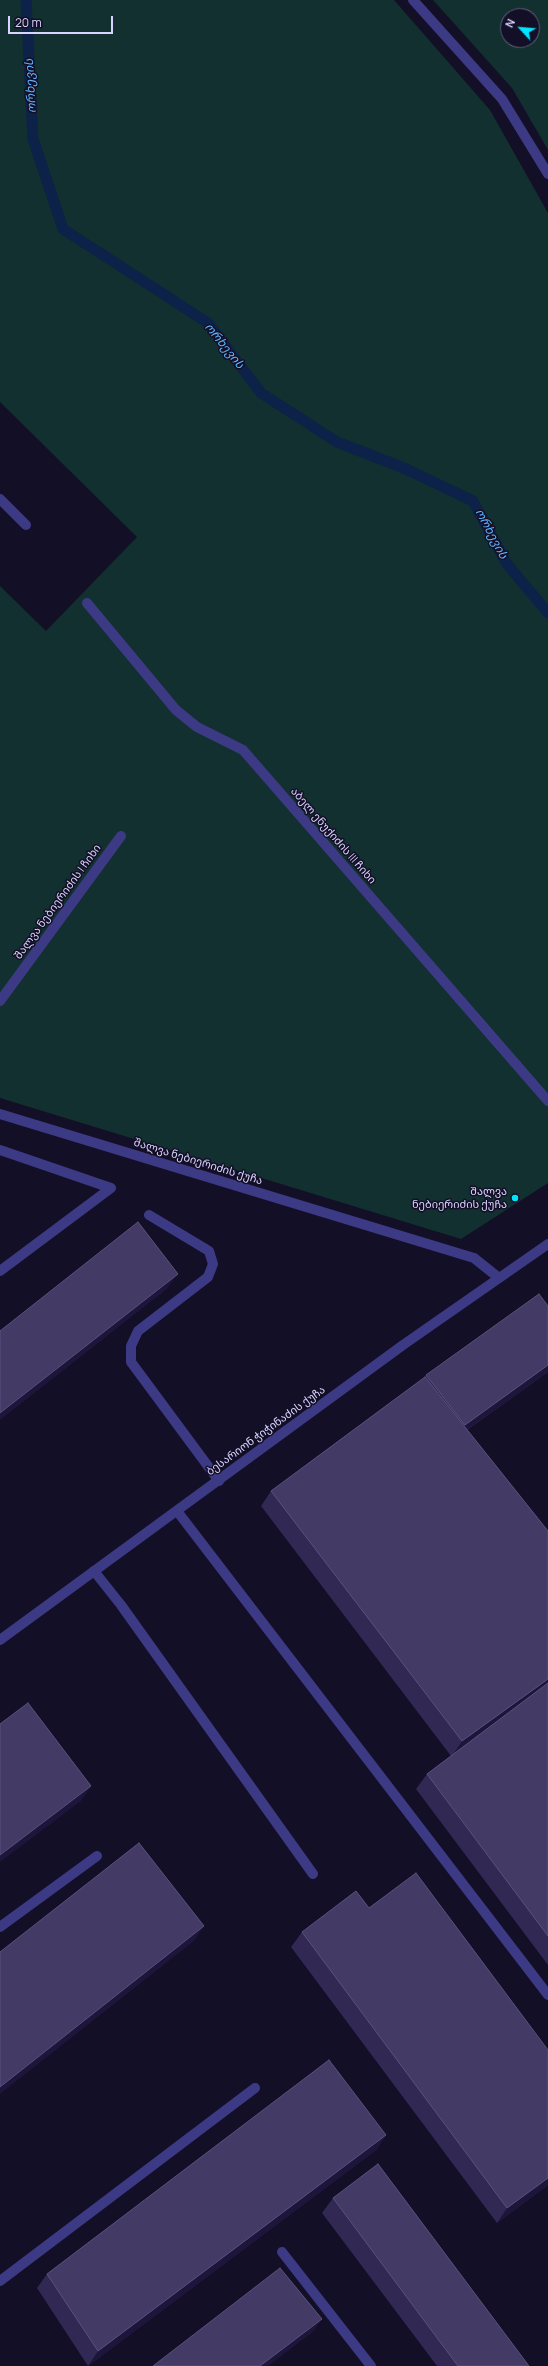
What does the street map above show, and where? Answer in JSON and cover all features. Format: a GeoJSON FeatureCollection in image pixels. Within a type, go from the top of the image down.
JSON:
{"type":"FeatureCollection","features":[{"type":"Feature","properties":{"kind":"street"},"geometry":{"type":"LineString","coordinates":[[413,0],[502,99],[548,174]]}},
{"type":"Feature","properties":{"kind":"street"},"geometry":{"type":"LineString","coordinates":[[0,499],[26,525]]}},
{"type":"Feature","properties":{"kind":"street","name":"აბელ ენუქიძის III ჩიხი"},"geometry":{"type":"LineString","coordinates":[[87,603],[176,710],[197,727],[243,750],[548,1101]]}},
{"type":"Feature","properties":{"kind":"street","name":"შალვა ნებიერიძის I ჩიხი"},"geometry":{"type":"LineString","coordinates":[[0,1001],[121,836]]}},
{"type":"Feature","properties":{"kind":"street","name":"შალვა ნებიერიძის ქუჩა"},"geometry":{"type":"LineString","coordinates":[[0,1114],[474,1258],[499,1278]]}},
{"type":"Feature","properties":{"kind":"street"},"geometry":{"type":"LineString","coordinates":[[0,1150],[111,1188],[0,1271]]}},
{"type":"Feature","properties":{"kind":"street"},"geometry":{"type":"LineString","coordinates":[[149,1215],[209,1251],[213,1264],[208,1277],[138,1331],[131,1346],[131,1362],[219,1480]]}},
{"type":"Feature","properties":{"kind":"street","name":"ბესარიონ ჭიჭინაძის ქუჩა"},"geometry":{"type":"LineString","coordinates":[[0,1640],[403,1345],[547,1245]]}},
{"type":"Feature","properties":{"kind":"street"},"geometry":{"type":"LineString","coordinates":[[177,1511],[548,1995]]}},
{"type":"Feature","properties":{"kind":"street"},"geometry":{"type":"LineString","coordinates":[[94,1571],[313,1874]]}},
{"type":"Feature","properties":{"kind":"street"},"geometry":{"type":"LineString","coordinates":[[0,1927],[97,1856]]}},
{"type":"Feature","properties":{"kind":"street"},"geometry":{"type":"LineString","coordinates":[[0,2281],[255,2088]]}},
{"type":"Feature","properties":{"kind":"street"},"geometry":{"type":"LineString","coordinates":[[282,2252],[371,2366]]}},
{"type":"Feature","properties":{"kind":"green space"},"geometry":{"type":"Polygon","coordinates":[[[0,0],[394,0],[490,110],[548,213],[548,1183],[461,1239],[0,1098],[0,586],[46,631],[137,537],[0,402],[0,0]]]}},
{"type":"Feature","properties":{"kind":"green space"},"geometry":{"type":"Polygon","coordinates":[[[433,0],[548,0],[548,150],[512,88],[433,0]]]}},
{"type":"Feature","properties":{"kind":"building"},"geometry":{"type":"Polygon","coordinates":[[[138,1222],[178,1274],[0,1413],[0,1331],[138,1222]]]}},
{"type":"Feature","properties":{"kind":"building"},"geometry":{"type":"Polygon","coordinates":[[[539,1294],[548,1306],[548,1365],[465,1425],[426,1375],[539,1294]]]}},
{"type":"Feature","properties":{"kind":"building"},"geometry":{"type":"Polygon","coordinates":[[[425,1377],[548,1531],[548,1679],[462,1741],[271,1491],[425,1377]]]}},
{"type":"Feature","properties":{"kind":"building"},"geometry":{"type":"Polygon","coordinates":[[[548,1683],[548,1936],[427,1774],[548,1683]]]}},
{"type":"Feature","properties":{"kind":"building"},"geometry":{"type":"Polygon","coordinates":[[[28,1703],[91,1786],[0,1855],[0,1724],[28,1703]]]}},
{"type":"Feature","properties":{"kind":"building"},"geometry":{"type":"Polygon","coordinates":[[[139,1843],[204,1926],[0,2087],[0,1952],[139,1843]]]}},
{"type":"Feature","properties":{"kind":"building"},"geometry":{"type":"Polygon","coordinates":[[[416,1873],[548,2050],[548,2178],[507,2208],[302,1932],[356,1891],[369,1908],[416,1873]]]}},
{"type":"Feature","properties":{"kind":"building"},"geometry":{"type":"Polygon","coordinates":[[[329,2060],[386,2135],[98,2351],[47,2274],[329,2060]]]}},
{"type":"Feature","properties":{"kind":"building"},"geometry":{"type":"Polygon","coordinates":[[[378,2164],[529,2366],[458,2366],[333,2198],[378,2164]]]}},
{"type":"Feature","properties":{"kind":"building"},"geometry":{"type":"Polygon","coordinates":[[[280,2268],[322,2319],[260,2366],[153,2366],[280,2268]]]}},
{"type":"Feature","properties":{"kind":"waterway","name":"ორხევის"},"geometry":{"type":"LineString","coordinates":[[26,0],[33,139],[63,229],[208,323],[261,393],[337,442],[404,468],[473,501],[507,564],[548,613]]}},
{"type":"Feature","properties":{"kind":"place","name":"შალვა ნებიერიძის ქუჩა"},"geometry":{"type":"Point","coordinates":[515,1198]}}]}
